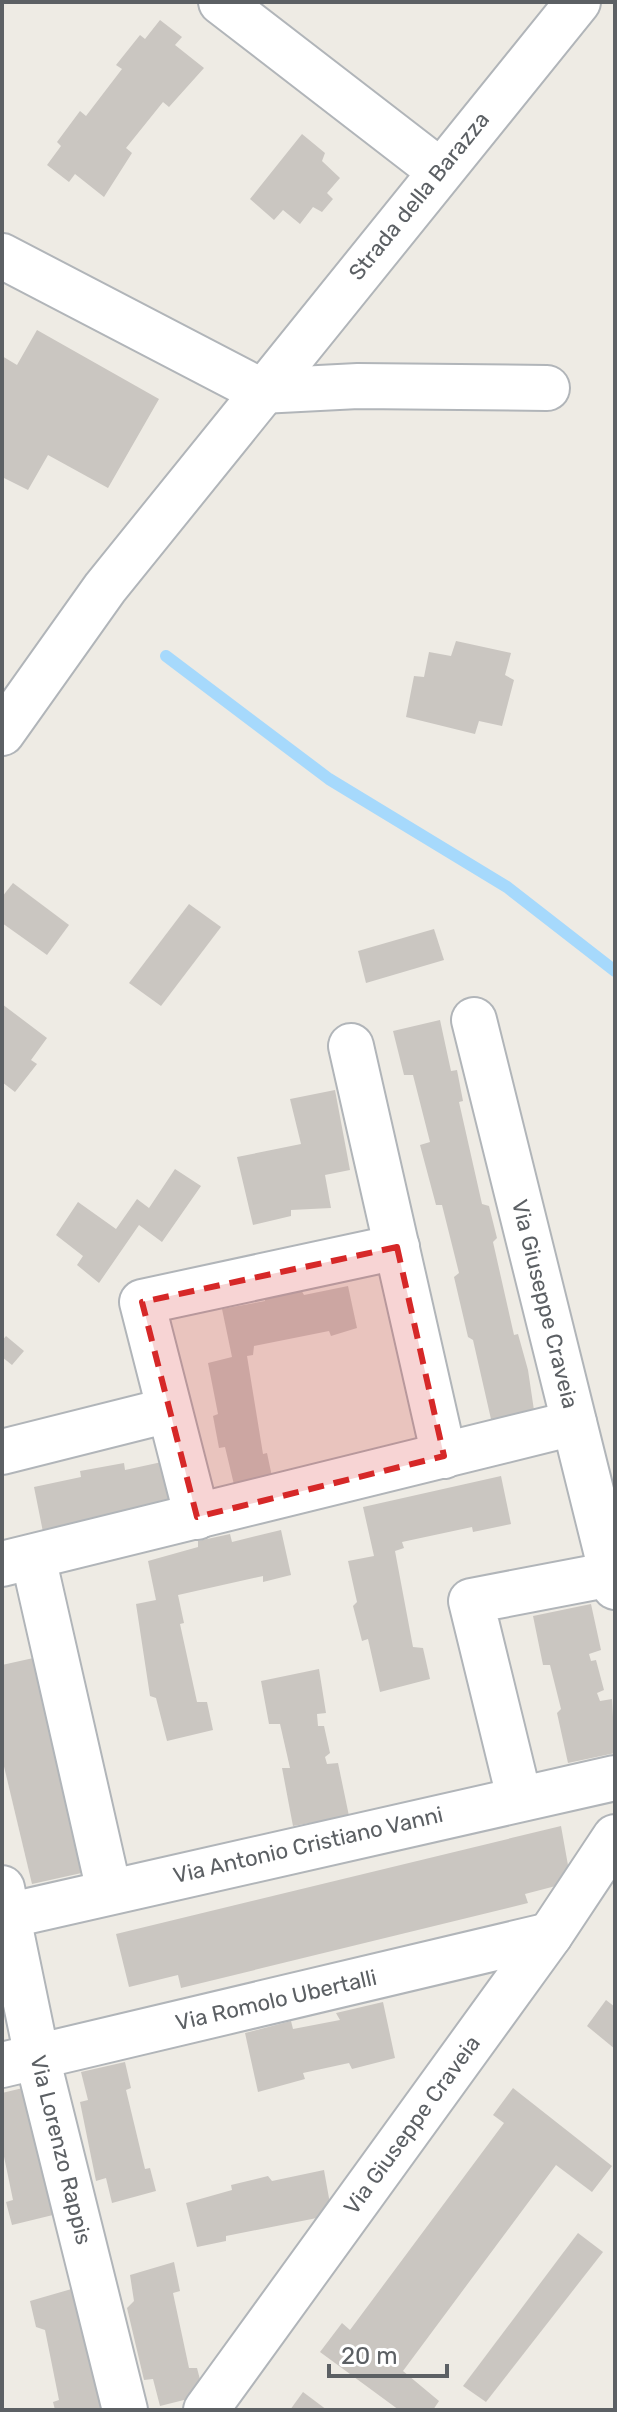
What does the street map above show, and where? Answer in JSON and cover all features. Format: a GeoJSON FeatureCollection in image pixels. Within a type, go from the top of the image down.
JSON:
{"type":"FeatureCollection","features":[{"type":"Feature","properties":{"kind":"street"},"geometry":{"type":"LineString","coordinates":[[221,2],[440,171]]}},
{"type":"Feature","properties":{"kind":"street","name":"Strada della Barazza"},"geometry":{"type":"LineString","coordinates":[[2,733],[105,588],[578,2]]}},
{"type":"Feature","properties":{"kind":"street"},"geometry":{"type":"LineString","coordinates":[[2,256],[261,391],[358,386],[547,388]]}},
{"type":"Feature","properties":{"kind":"street","name":"Via Giuseppe Craveia"},"geometry":{"type":"LineString","coordinates":[[474,1020],[613,1581]]}},
{"type":"Feature","properties":{"kind":"street"},"geometry":{"type":"LineString","coordinates":[[351,1046],[444,1456]]}},
{"type":"Feature","properties":{"kind":"street"},"geometry":{"type":"LineString","coordinates":[[197,1517],[142,1302],[397,1247]]}},
{"type":"Feature","properties":{"kind":"street"},"geometry":{"type":"LineString","coordinates":[[2,1452],[169,1410]]}},
{"type":"Feature","properties":{"kind":"street"},"geometry":{"type":"LineString","coordinates":[[109,1891],[17,1560],[574,1423]]}},
{"type":"Feature","properties":{"kind":"street"},"geometry":{"type":"LineString","coordinates":[[519,1797],[471,1601],[613,1581]]}},
{"type":"Feature","properties":{"kind":"street","name":"Via Antonio Cristiano Vanni"},"geometry":{"type":"LineString","coordinates":[[4,1907],[109,1891],[615,1778]]}},
{"type":"Feature","properties":{"kind":"street","name":"Via Giuseppe Craveia"},"geometry":{"type":"LineString","coordinates":[[206,2410],[550,1935],[615,1837]]}},
{"type":"Feature","properties":{"kind":"street","name":"Via Lorenzo Rappis"},"geometry":{"type":"LineString","coordinates":[[4,1907],[19,2061],[125,2410]]}},
{"type":"Feature","properties":{"kind":"street","name":"Via Romolo Ubertalli"},"geometry":{"type":"LineString","coordinates":[[19,2061],[550,1935]]}},
{"type":"Feature","properties":{"kind":"highlighted area"},"geometry":{"type":"Polygon","coordinates":[[[397,1247],[444,1456],[197,1517],[142,1302],[397,1247]]]}},
{"type":"Feature","properties":{"kind":"building"},"geometry":{"type":"Polygon","coordinates":[[[160,20],[182,37],[175,45],[204,68],[169,107],[163,102],[126,148],[132,153],[104,197],[75,174],[69,182],[47,165],[61,146],[57,142],[80,111],[86,116],[122,69],[116,65],[140,35],[145,39],[160,20]]]}},
{"type":"Feature","properties":{"kind":"building"},"geometry":{"type":"Polygon","coordinates":[[[302,134],[325,153],[322,161],[340,178],[327,193],[333,199],[322,212],[313,207],[300,224],[283,210],[274,220],[250,199],[302,134]]]}},
{"type":"Feature","properties":{"kind":"building"},"geometry":{"type":"Polygon","coordinates":[[[37,330],[159,399],[108,488],[48,455],[28,490],[2,477],[2,356],[17,365],[37,330]]]}},
{"type":"Feature","properties":{"kind":"building"},"geometry":{"type":"Polygon","coordinates":[[[456,641],[511,653],[505,675],[514,680],[502,726],[479,721],[475,734],[406,717],[414,676],[424,677],[429,652],[451,656],[456,641]]]}},
{"type":"Feature","properties":{"kind":"building"},"geometry":{"type":"Polygon","coordinates":[[[13,883],[69,925],[47,955],[2,923],[2,897],[13,883]]]}},
{"type":"Feature","properties":{"kind":"building"},"geometry":{"type":"Polygon","coordinates":[[[189,904],[221,927],[161,1006],[129,983],[189,904]]]}},
{"type":"Feature","properties":{"kind":"building"},"geometry":{"type":"Polygon","coordinates":[[[434,929],[444,960],[366,983],[358,951],[434,929]]]}},
{"type":"Feature","properties":{"kind":"building"},"geometry":{"type":"Polygon","coordinates":[[[2,1004],[47,1038],[31,1060],[37,1064],[15,1092],[2,1082],[2,1004]]]}},
{"type":"Feature","properties":{"kind":"building"},"geometry":{"type":"Polygon","coordinates":[[[440,1020],[451,1071],[457,1070],[463,1101],[459,1102],[482,1204],[489,1206],[497,1238],[493,1242],[514,1335],[518,1334],[528,1370],[535,1417],[493,1428],[473,1340],[468,1337],[454,1277],[459,1273],[442,1205],[436,1205],[420,1145],[430,1142],[413,1075],[404,1075],[393,1031],[440,1020]]]}},
{"type":"Feature","properties":{"kind":"building"},"geometry":{"type":"Polygon","coordinates":[[[335,1090],[350,1170],[325,1175],[331,1208],[291,1210],[291,1216],[253,1225],[237,1157],[301,1144],[290,1099],[335,1090]]]}},
{"type":"Feature","properties":{"kind":"building"},"geometry":{"type":"Polygon","coordinates":[[[175,1169],[201,1186],[162,1242],[139,1225],[99,1283],[77,1265],[83,1256],[56,1235],[78,1202],[116,1229],[137,1199],[149,1208],[175,1169]]]}},
{"type":"Feature","properties":{"kind":"building"},"geometry":{"type":"Polygon","coordinates":[[[348,1286],[357,1328],[331,1336],[329,1331],[254,1346],[253,1355],[247,1356],[263,1454],[267,1453],[274,1486],[236,1493],[225,1447],[219,1448],[213,1416],[218,1414],[208,1363],[232,1357],[222,1309],[265,1301],[265,1296],[300,1288],[304,1295],[348,1286]]]}},
{"type":"Feature","properties":{"kind":"building"},"geometry":{"type":"Polygon","coordinates":[[[6,1336],[24,1351],[12,1365],[2,1357],[2,1341],[6,1336]]]}},
{"type":"Feature","properties":{"kind":"building"},"geometry":{"type":"Polygon","coordinates":[[[171,1460],[180,1505],[150,1507],[75,1522],[76,1529],[44,1537],[34,1487],[81,1477],[80,1471],[124,1463],[125,1470],[171,1460]]]}},
{"type":"Feature","properties":{"kind":"building"},"geometry":{"type":"Polygon","coordinates":[[[501,1476],[511,1524],[473,1532],[472,1527],[402,1542],[404,1548],[395,1551],[413,1647],[423,1648],[430,1679],[380,1692],[368,1639],[362,1641],[353,1606],[357,1602],[348,1561],[374,1556],[363,1507],[501,1476]]]}},
{"type":"Feature","properties":{"kind":"building"},"geometry":{"type":"Polygon","coordinates":[[[281,1530],[291,1575],[263,1582],[263,1576],[178,1595],[184,1623],[180,1624],[197,1702],[207,1702],[213,1730],[167,1741],[156,1698],[150,1696],[136,1604],[156,1600],[148,1561],[198,1547],[198,1541],[230,1534],[232,1542],[281,1530]]]}},
{"type":"Feature","properties":{"kind":"building"},"geometry":{"type":"Polygon","coordinates":[[[591,1604],[601,1650],[589,1654],[591,1661],[596,1660],[604,1690],[597,1693],[600,1701],[612,1699],[615,1753],[568,1763],[557,1713],[561,1709],[550,1665],[543,1665],[533,1616],[591,1604]]]}},
{"type":"Feature","properties":{"kind":"building"},"geometry":{"type":"Polygon","coordinates":[[[38,1657],[86,1872],[32,1884],[2,1758],[2,1665],[38,1657]]]}},
{"type":"Feature","properties":{"kind":"building"},"geometry":{"type":"Polygon","coordinates":[[[319,1669],[326,1713],[317,1714],[318,1726],[324,1726],[330,1753],[325,1757],[327,1764],[338,1763],[349,1816],[293,1826],[282,1768],[290,1768],[280,1724],[269,1724],[261,1681],[319,1669]]]}},
{"type":"Feature","properties":{"kind":"building"},"geometry":{"type":"Polygon","coordinates":[[[561,1826],[571,1882],[525,1894],[528,1903],[181,1988],[178,1975],[129,1987],[116,1934],[561,1826]]]}},
{"type":"Feature","properties":{"kind":"building"},"geometry":{"type":"Polygon","coordinates":[[[606,2000],[615,2007],[615,2049],[587,2026],[606,2000]]]}},
{"type":"Feature","properties":{"kind":"building"},"geometry":{"type":"Polygon","coordinates":[[[383,2002],[395,2058],[352,2069],[349,2063],[303,2073],[305,2079],[258,2092],[245,2033],[291,2021],[293,2029],[340,2020],[336,2013],[383,2002]]]}},
{"type":"Feature","properties":{"kind":"building"},"geometry":{"type":"Polygon","coordinates":[[[125,2062],[131,2088],[126,2090],[145,2169],[150,2168],[156,2191],[112,2203],[106,2178],[96,2181],[80,2102],[88,2100],[81,2072],[125,2062]]]}},
{"type":"Feature","properties":{"kind":"building"},"geometry":{"type":"Polygon","coordinates":[[[27,2087],[57,2214],[12,2225],[6,2202],[13,2200],[2,2147],[2,2093],[27,2087]]]}},
{"type":"Feature","properties":{"kind":"building"},"geometry":{"type":"Polygon","coordinates":[[[513,2088],[612,2166],[592,2192],[556,2165],[403,2371],[439,2401],[433,2410],[399,2410],[320,2352],[342,2323],[350,2330],[504,2123],[493,2115],[513,2088]]]}},
{"type":"Feature","properties":{"kind":"building"},"geometry":{"type":"Polygon","coordinates":[[[324,2170],[332,2215],[226,2236],[226,2241],[197,2247],[186,2203],[232,2190],[231,2185],[268,2176],[272,2181],[324,2170]]]}},
{"type":"Feature","properties":{"kind":"building"},"geometry":{"type":"Polygon","coordinates":[[[578,2233],[603,2252],[486,2402],[463,2386],[578,2233]]]}},
{"type":"Feature","properties":{"kind":"building"},"geometry":{"type":"Polygon","coordinates":[[[174,2262],[180,2291],[173,2293],[189,2368],[197,2368],[204,2395],[160,2406],[153,2379],[144,2380],[127,2308],[134,2301],[130,2275],[174,2262]]]}},
{"type":"Feature","properties":{"kind":"building"},"geometry":{"type":"Polygon","coordinates":[[[75,2288],[103,2410],[55,2410],[53,2402],[59,2400],[45,2330],[36,2327],[30,2301],[75,2288]]]}},
{"type":"Feature","properties":{"kind":"building"},"geometry":{"type":"Polygon","coordinates":[[[303,2392],[327,2410],[290,2410],[303,2392]]]}},
{"type":"Feature","properties":{"kind":"waterway"},"geometry":{"type":"LineString","coordinates":[[166,656],[329,779],[507,887],[615,971]]}}]}
